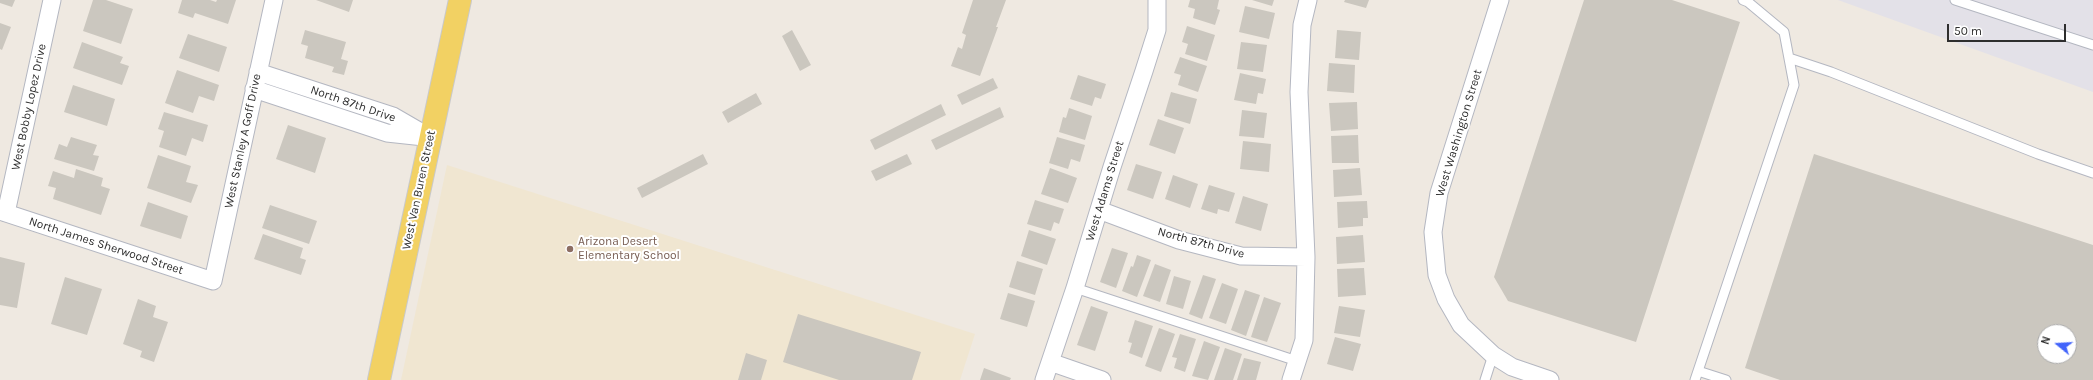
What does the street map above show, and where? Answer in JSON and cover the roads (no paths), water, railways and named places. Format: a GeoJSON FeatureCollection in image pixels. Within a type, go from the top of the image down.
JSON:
{"type":"FeatureCollection","features":[{"type":"Feature","properties":{"kind":"main road","name":"West Van Buren Street"},"geometry":{"type":"LineString","coordinates":[[379,380],[460,0]]}},
{"type":"Feature","properties":{"kind":"street","name":"West Bobby Lopez Drive"},"geometry":{"type":"LineString","coordinates":[[3,212],[52,0]]}},
{"type":"Feature","properties":{"kind":"street","name":"West Stanley A Goff Drive"},"geometry":{"type":"LineString","coordinates":[[213,281],[274,0]]}},
{"type":"Feature","properties":{"kind":"street","name":"West Adams Street"},"geometry":{"type":"LineString","coordinates":[[1044,380],[1075,288],[1157,30],[1157,0]]}},
{"type":"Feature","properties":{"kind":"street"},"geometry":{"type":"LineString","coordinates":[[1291,380],[1304,340],[1306,258],[1299,92],[1302,25],[1308,0]]}},
{"type":"Feature","properties":{"kind":"street","name":"West Washington Street"},"geometry":{"type":"LineString","coordinates":[[1500,0],[1439,193],[1433,232],[1437,275],[1446,299],[1461,325],[1493,355],[1512,366],[1550,380]]}},
{"type":"Feature","properties":{"kind":"street","name":"North 87th Drive"},"geometry":{"type":"LineString","coordinates":[[258,72],[393,116],[431,138]]}},
{"type":"Feature","properties":{"kind":"street","name":"North 87th Drive"},"geometry":{"type":"LineString","coordinates":[[254,89],[387,133],[431,138]]}},
{"type":"Feature","properties":{"kind":"street","name":"North 87th Drive"},"geometry":{"type":"LineString","coordinates":[[1099,210],[1179,240],[1241,256],[1306,258]]}},
{"type":"Feature","properties":{"kind":"street","name":"North James Sherwood Street"},"geometry":{"type":"LineString","coordinates":[[3,212],[213,281]]}},
{"type":"Feature","properties":{"kind":"street"},"geometry":{"type":"LineString","coordinates":[[1050,362],[1102,380]]}},
{"type":"Feature","properties":{"kind":"lane"},"geometry":{"type":"LineString","coordinates":[[1694,380],[1794,85],[1784,32],[1748,2],[1743,0]]}},
{"type":"Feature","properties":{"kind":"lane"},"geometry":{"type":"LineString","coordinates":[[1955,0],[2093,45]]}},
{"type":"Feature","properties":{"kind":"lane"},"geometry":{"type":"LineString","coordinates":[[1789,58],[1831,72],[2038,154],[2093,173]]}},
{"type":"Feature","properties":{"kind":"lane"},"geometry":{"type":"LineString","coordinates":[[1075,288],[1297,361]]}},
{"type":"Feature","properties":{"kind":"lane"},"geometry":{"type":"LineString","coordinates":[[1485,380],[1493,355]]}},
{"type":"Feature","properties":{"kind":"lane"},"geometry":{"type":"LineString","coordinates":[[1698,371],[1726,380]]}},
{"type":"Feature","properties":{"kind":"place","name":"Arizona Desert Elementary School"},"geometry":{"type":"Point","coordinates":[570,249]}}]}
